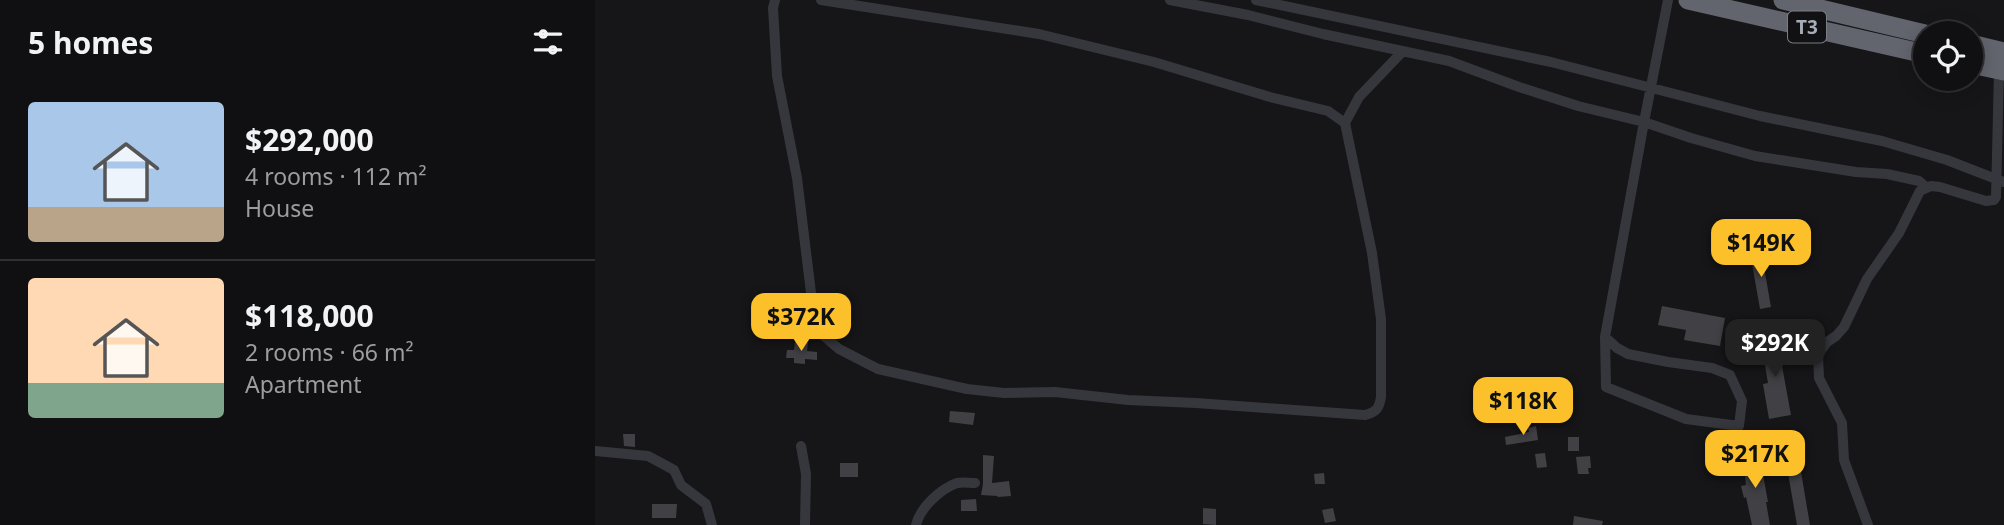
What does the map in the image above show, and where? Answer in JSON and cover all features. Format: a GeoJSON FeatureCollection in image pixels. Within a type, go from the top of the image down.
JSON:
{"type":"FeatureCollection","features":[{"type":"Feature","properties":{"kind":"highway","name":"T3"},"geometry":{"type":"LineString","coordinates":[[1688,0],[1913,51]]}},
{"type":"Feature","properties":{"kind":"highway","name":"T3"},"geometry":{"type":"LineString","coordinates":[[1783,0],[1913,31]]}},
{"type":"Feature","properties":{"kind":"highway"},"geometry":{"type":"LineString","coordinates":[[1983,52],[2002,65]]}},
{"type":"Feature","properties":{"kind":"highway"},"geometry":{"type":"LineString","coordinates":[[1983,64],[2002,65]]}},
{"type":"Feature","properties":{"kind":"street"},"geometry":{"type":"LineString","coordinates":[[775,0],[773,8],[777,76],[797,178],[817,323],[824,337],[839,349],[879,369],[920,380],[1004,393],[1055,392],[1150,402],[1365,415],[1374,413],[1379,408],[1381,397],[1381,319],[1372,253],[1345,122],[1359,97],[1403,51]]}},
{"type":"Feature","properties":{"kind":"street"},"geometry":{"type":"LineString","coordinates":[[821,0],[1052,37],[1154,62],[1270,97],[1328,111],[1345,122]]}},
{"type":"Feature","properties":{"kind":"street"},"geometry":{"type":"LineString","coordinates":[[1170,0],[1449,61],[1578,106],[1644,122],[1755,156],[1856,172],[1887,174],[1919,181],[1926,187],[1940,187],[1990,201],[1996,197],[2001,180],[2002,65]]}},
{"type":"Feature","properties":{"kind":"street"},"geometry":{"type":"LineString","coordinates":[[1257,0],[1551,62],[1760,116],[1882,141],[1947,160],[2001,180]]}},
{"type":"Feature","properties":{"kind":"street"},"geometry":{"type":"LineString","coordinates":[[1605,337],[1616,348],[1628,354],[1712,368],[1730,375],[1742,401],[1739,426],[1686,419],[1607,387],[1605,337],[1668,0]]}},
{"type":"Feature","properties":{"kind":"street"},"geometry":{"type":"LineString","coordinates":[[1868,525],[1844,460],[1842,423],[1819,378],[1818,355],[1827,342],[1836,337],[1844,327],[1867,279],[1899,233],[1918,195],[1926,187]]}},
{"type":"Feature","properties":{"kind":"street"},"geometry":{"type":"LineString","coordinates":[[801,446],[806,474],[805,525]]}},
{"type":"Feature","properties":{"kind":"street"},"geometry":{"type":"LineString","coordinates":[[595,451],[648,456],[674,470],[681,485],[706,503],[712,525]]}},
{"type":"Feature","properties":{"kind":"street"},"geometry":{"type":"LineString","coordinates":[[916,525],[918,515],[934,498],[957,483],[975,482]]}},
{"type":"Feature","properties":{"kind":"building"},"geometry":{"type":"Polygon","coordinates":[[[1761,250],[1771,307],[1760,309],[1750,252],[1761,250]]]}},
{"type":"Feature","properties":{"kind":"building"},"geometry":{"type":"Polygon","coordinates":[[[1662,306],[1725,318],[1720,346],[1684,340],[1686,330],[1658,325],[1662,306]]]}},
{"type":"Feature","properties":{"kind":"building"},"geometry":{"type":"Polygon","coordinates":[[[1776,333],[1791,415],[1769,419],[1763,384],[1768,383],[1760,336],[1776,333]]]}},
{"type":"Feature","properties":{"kind":"building"},"geometry":{"type":"Polygon","coordinates":[[[795,342],[808,343],[807,351],[817,352],[817,360],[805,359],[805,364],[794,363],[794,358],[786,358],[787,350],[794,350],[795,342]]]}},
{"type":"Feature","properties":{"kind":"building"},"geometry":{"type":"Polygon","coordinates":[[[950,411],[975,413],[973,425],[949,422],[950,411]]]}},
{"type":"Feature","properties":{"kind":"building"},"geometry":{"type":"Polygon","coordinates":[[[1536,426],[1538,440],[1506,445],[1505,437],[1529,432],[1528,428],[1536,426]]]}},
{"type":"Feature","properties":{"kind":"building"},"geometry":{"type":"Polygon","coordinates":[[[623,434],[635,434],[635,447],[624,446],[623,434]]]}},
{"type":"Feature","properties":{"kind":"building"},"geometry":{"type":"Polygon","coordinates":[[[1568,437],[1579,437],[1579,451],[1568,451],[1568,437]]]}},
{"type":"Feature","properties":{"kind":"building"},"geometry":{"type":"Polygon","coordinates":[[[1797,448],[1810,525],[1797,525],[1784,450],[1797,448]]]}},
{"type":"Feature","properties":{"kind":"building"},"geometry":{"type":"Polygon","coordinates":[[[1759,452],[1770,525],[1752,525],[1741,486],[1746,485],[1742,455],[1759,452]]]}},
{"type":"Feature","properties":{"kind":"building"},"geometry":{"type":"Polygon","coordinates":[[[1545,453],[1547,467],[1537,468],[1535,454],[1545,453]]]}},
{"type":"Feature","properties":{"kind":"building"},"geometry":{"type":"Polygon","coordinates":[[[983,455],[994,456],[992,483],[1009,481],[1011,496],[981,495],[983,455]]]}},
{"type":"Feature","properties":{"kind":"building"},"geometry":{"type":"Polygon","coordinates":[[[1590,456],[1589,474],[1578,474],[1576,457],[1590,456]]]}},
{"type":"Feature","properties":{"kind":"building"},"geometry":{"type":"Polygon","coordinates":[[[840,463],[858,463],[858,477],[840,477],[840,463]]]}},
{"type":"Feature","properties":{"kind":"building"},"geometry":{"type":"Polygon","coordinates":[[[1324,473],[1325,484],[1315,484],[1314,474],[1324,473]]]}},
{"type":"Feature","properties":{"kind":"building"},"geometry":{"type":"Polygon","coordinates":[[[976,499],[977,511],[961,511],[961,500],[976,499]]]}},
{"type":"Feature","properties":{"kind":"building"},"geometry":{"type":"Polygon","coordinates":[[[652,504],[677,504],[676,518],[652,518],[652,504]]]}},
{"type":"Feature","properties":{"kind":"building"},"geometry":{"type":"Polygon","coordinates":[[[1203,508],[1216,509],[1216,525],[1203,524],[1203,508]]]}},
{"type":"Feature","properties":{"kind":"building"},"geometry":{"type":"Polygon","coordinates":[[[1333,508],[1336,521],[1325,523],[1322,510],[1333,508]]]}},
{"type":"Feature","properties":{"kind":"building"},"geometry":{"type":"Polygon","coordinates":[[[1574,516],[1603,521],[1602,525],[1573,525],[1574,516]]]}}]}
